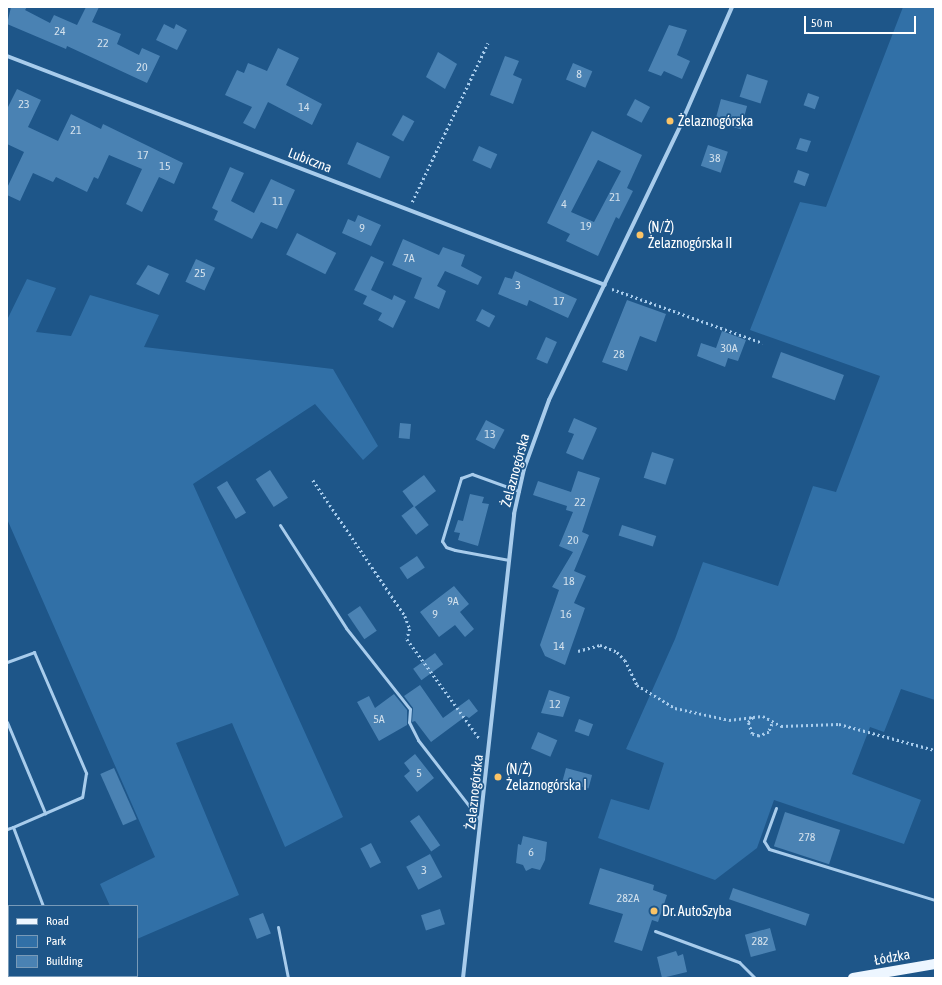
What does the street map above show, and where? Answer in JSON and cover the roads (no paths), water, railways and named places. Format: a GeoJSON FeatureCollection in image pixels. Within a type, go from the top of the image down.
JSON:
{"type":"FeatureCollection","features":[{"type":"Feature","properties":{"kind":"main road","name":"Łódzka"},"geometry":{"type":"LineString","coordinates":[[854,978],[935,964]]}},
{"type":"Feature","properties":{"kind":"street","name":"Żelaznogórska"},"geometry":{"type":"LineString","coordinates":[[463,978],[482,821],[509,560],[519,491],[549,400],[698,88],[732,7]]}},
{"type":"Feature","properties":{"kind":"street","name":"Lubiczna"},"geometry":{"type":"LineString","coordinates":[[7,56],[605,285]]}},
{"type":"Feature","properties":{"kind":"lane"},"geometry":{"type":"LineString","coordinates":[[509,560],[455,550],[446,547],[442,541],[461,478],[472,474],[519,491]]}},
{"type":"Feature","properties":{"kind":"lane"},"geometry":{"type":"LineString","coordinates":[[280,525],[346,628],[410,709],[409,722],[418,740],[482,821]]}},
{"type":"Feature","properties":{"kind":"lane"},"geometry":{"type":"LineString","coordinates":[[7,662],[34,652],[86,773],[82,797],[7,829]]}},
{"type":"Feature","properties":{"kind":"lane"},"geometry":{"type":"LineString","coordinates":[[7,722],[45,813]]}},
{"type":"Feature","properties":{"kind":"lane"},"geometry":{"type":"LineString","coordinates":[[776,808],[764,841],[769,849],[935,900]]}},
{"type":"Feature","properties":{"kind":"lane"},"geometry":{"type":"LineString","coordinates":[[13,827],[43,905]]}},
{"type":"Feature","properties":{"kind":"lane"},"geometry":{"type":"LineString","coordinates":[[278,927],[288,978]]}},
{"type":"Feature","properties":{"kind":"lane"},"geometry":{"type":"LineString","coordinates":[[655,932],[738,962],[755,978]]}},
{"type":"Feature","properties":{"kind":"place","name":"Żelaznogórska"},"geometry":{"type":"Point","coordinates":[670,121]}},
{"type":"Feature","properties":{"kind":"place","name":"(N/Ż) Żelaznogórska II"},"geometry":{"type":"Point","coordinates":[640,235]}},
{"type":"Feature","properties":{"kind":"place","name":"(N/Ż) Żelaznogórska I"},"geometry":{"type":"Point","coordinates":[498,777]}},
{"type":"Feature","properties":{"kind":"place","name":"Dr. AutoSzyba"},"geometry":{"type":"Point","coordinates":[654,911]}}]}
